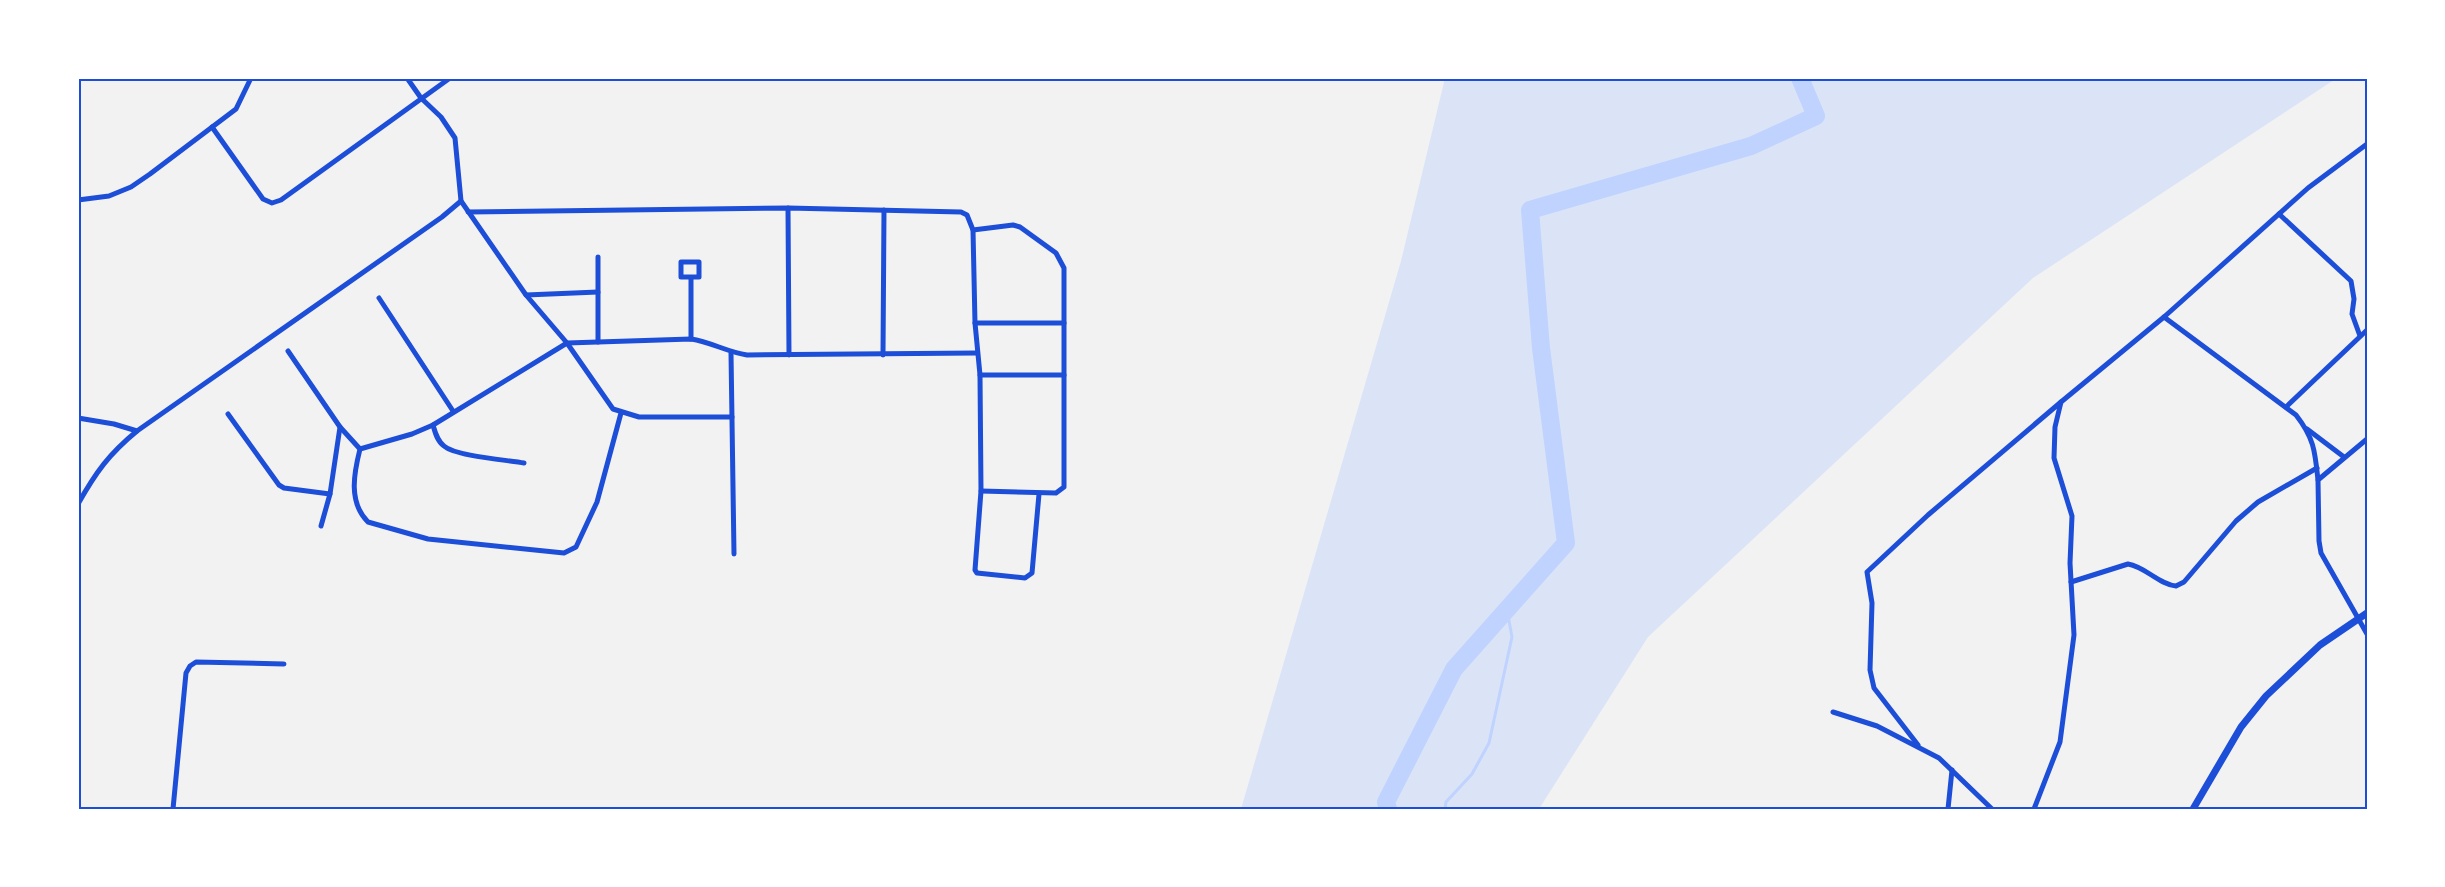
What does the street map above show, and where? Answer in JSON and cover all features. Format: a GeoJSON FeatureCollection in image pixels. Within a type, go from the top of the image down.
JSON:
{"type":"FeatureCollection","features":[{"type":"Feature","properties":{"kind":"street"},"geometry":{"type":"LineString","coordinates":[[78,200],[109,196],[131,187],[236,109],[251,78]]}},
{"type":"Feature","properties":{"kind":"street"},"geometry":{"type":"LineString","coordinates":[[407,78],[421,98],[441,117],[454,138],[461,201],[526,296],[567,343],[613,409],[639,417],[732,417]]}},
{"type":"Feature","properties":{"kind":"street"},"geometry":{"type":"LineString","coordinates":[[212,127],[263,199],[272,203],[281,200],[450,78]]}},
{"type":"Feature","properties":{"kind":"street"},"geometry":{"type":"LineString","coordinates":[[1918,745],[1874,688],[1870,670],[1872,603],[1868,572],[1928,515],[2164,317],[2308,188],[2367,144]]}},
{"type":"Feature","properties":{"kind":"street"},"geometry":{"type":"LineString","coordinates":[[78,504],[93,477],[114,450],[137,431],[442,217],[461,201]]}},
{"type":"Feature","properties":{"kind":"street"},"geometry":{"type":"LineString","coordinates":[[468,212],[789,208],[960,212],[967,215],[973,230],[975,323],[980,375],[981,492],[976,572],[981,575],[1025,578],[1033,570],[1039,494]]}},
{"type":"Feature","properties":{"kind":"street"},"geometry":{"type":"LineString","coordinates":[[789,208],[789,355]]}},
{"type":"Feature","properties":{"kind":"street"},"geometry":{"type":"LineString","coordinates":[[883,356],[884,210]]}},
{"type":"Feature","properties":{"kind":"street"},"geometry":{"type":"LineString","coordinates":[[2279,214],[2351,281],[2354,299],[2352,314],[2360,336]]}},
{"type":"Feature","properties":{"kind":"street"},"geometry":{"type":"LineString","coordinates":[[973,230],[1013,225],[1027,231],[1056,253],[1064,268],[1064,487],[1056,493],[981,492]]}},
{"type":"Feature","properties":{"kind":"street"},"geometry":{"type":"LineString","coordinates":[[598,257],[598,342]]}},
{"type":"Feature","properties":{"kind":"street"},"geometry":{"type":"LineString","coordinates":[[681,262],[699,262],[699,277],[691,278],[681,277],[681,262]]}},
{"type":"Feature","properties":{"kind":"street"},"geometry":{"type":"LineString","coordinates":[[691,278],[692,339]]}},
{"type":"Feature","properties":{"kind":"street"},"geometry":{"type":"LineString","coordinates":[[526,296],[598,292]]}},
{"type":"Feature","properties":{"kind":"street"},"geometry":{"type":"LineString","coordinates":[[379,298],[453,411]]}},
{"type":"Feature","properties":{"kind":"street"},"geometry":{"type":"LineString","coordinates":[[2164,317],[2286,407],[2306,428],[2315,447],[2321,554],[2360,618],[2367,634]]}},
{"type":"Feature","properties":{"kind":"street"},"geometry":{"type":"LineString","coordinates":[[975,323],[1064,323]]}},
{"type":"Feature","properties":{"kind":"street"},"geometry":{"type":"LineString","coordinates":[[2286,407],[2367,330]]}},
{"type":"Feature","properties":{"kind":"street"},"geometry":{"type":"LineString","coordinates":[[360,449],[412,434],[433,425],[567,343],[692,339],[706,342],[731,353],[883,356],[977,353]]}},
{"type":"Feature","properties":{"kind":"street"},"geometry":{"type":"LineString","coordinates":[[288,351],[340,427],[360,449]]}},
{"type":"Feature","properties":{"kind":"street"},"geometry":{"type":"LineString","coordinates":[[731,353],[734,554]]}},
{"type":"Feature","properties":{"kind":"street"},"geometry":{"type":"LineString","coordinates":[[980,375],[1064,375]]}},
{"type":"Feature","properties":{"kind":"street"},"geometry":{"type":"LineString","coordinates":[[2034,809],[2060,742],[2074,635],[2071,582],[2072,516],[2054,458],[2055,427],[2061,402]]}},
{"type":"Feature","properties":{"kind":"street"},"geometry":{"type":"LineString","coordinates":[[360,449],[355,472],[355,500],[361,515],[368,522],[428,539],[564,553],[576,547],[597,502],[621,413]]}},
{"type":"Feature","properties":{"kind":"street"},"geometry":{"type":"LineString","coordinates":[[228,414],[279,485],[284,488],[330,494]]}},
{"type":"Feature","properties":{"kind":"street"},"geometry":{"type":"LineString","coordinates":[[78,418],[114,424],[137,431]]}},
{"type":"Feature","properties":{"kind":"street"},"geometry":{"type":"LineString","coordinates":[[433,425],[436,436],[444,447],[459,453],[524,463]]}},
{"type":"Feature","properties":{"kind":"street"},"geometry":{"type":"LineString","coordinates":[[321,526],[330,494],[340,427]]}},
{"type":"Feature","properties":{"kind":"street"},"geometry":{"type":"LineString","coordinates":[[2306,428],[2344,457]]}},
{"type":"Feature","properties":{"kind":"street"},"geometry":{"type":"LineString","coordinates":[[2318,480],[2367,439]]}},
{"type":"Feature","properties":{"kind":"street"},"geometry":{"type":"LineString","coordinates":[[2071,582],[2128,564],[2137,565],[2162,581],[2175,586],[2184,582],[2236,521],[2258,502],[2317,468]]}},
{"type":"Feature","properties":{"kind":"street"},"geometry":{"type":"LineString","coordinates":[[2193,809],[2241,727],[2266,696],[2320,645],[2367,613]]}},
{"type":"Feature","properties":{"kind":"street"},"geometry":{"type":"LineString","coordinates":[[172,809],[186,673],[190,666],[196,662],[284,664]]}},
{"type":"Feature","properties":{"kind":"street"},"geometry":{"type":"LineString","coordinates":[[1833,712],[1876,726],[1918,745],[1939,758],[1992,809]]}},
{"type":"Feature","properties":{"kind":"street"},"geometry":{"type":"LineString","coordinates":[[1948,809],[1952,770]]}},
{"type":"Feature","properties":{"kind":"shaded area"},"geometry":{"type":"Polygon","coordinates":[[[1445,78],[2337,78],[2033,278],[1648,637],[1539,809],[1241,809],[1401,261],[1445,78]]]}},
{"type":"Feature","properties":{"kind":"waterway"},"geometry":{"type":"LineString","coordinates":[[1388,809],[1386,802],[1454,669],[1566,543],[1541,348],[1530,210],[1751,146],[1816,116],[1800,78]]}},
{"type":"Feature","properties":{"kind":"waterway"},"geometry":{"type":"LineString","coordinates":[[1445,809],[1446,802],[1472,774],[1489,743],[1512,637],[1507,610]]}}]}
